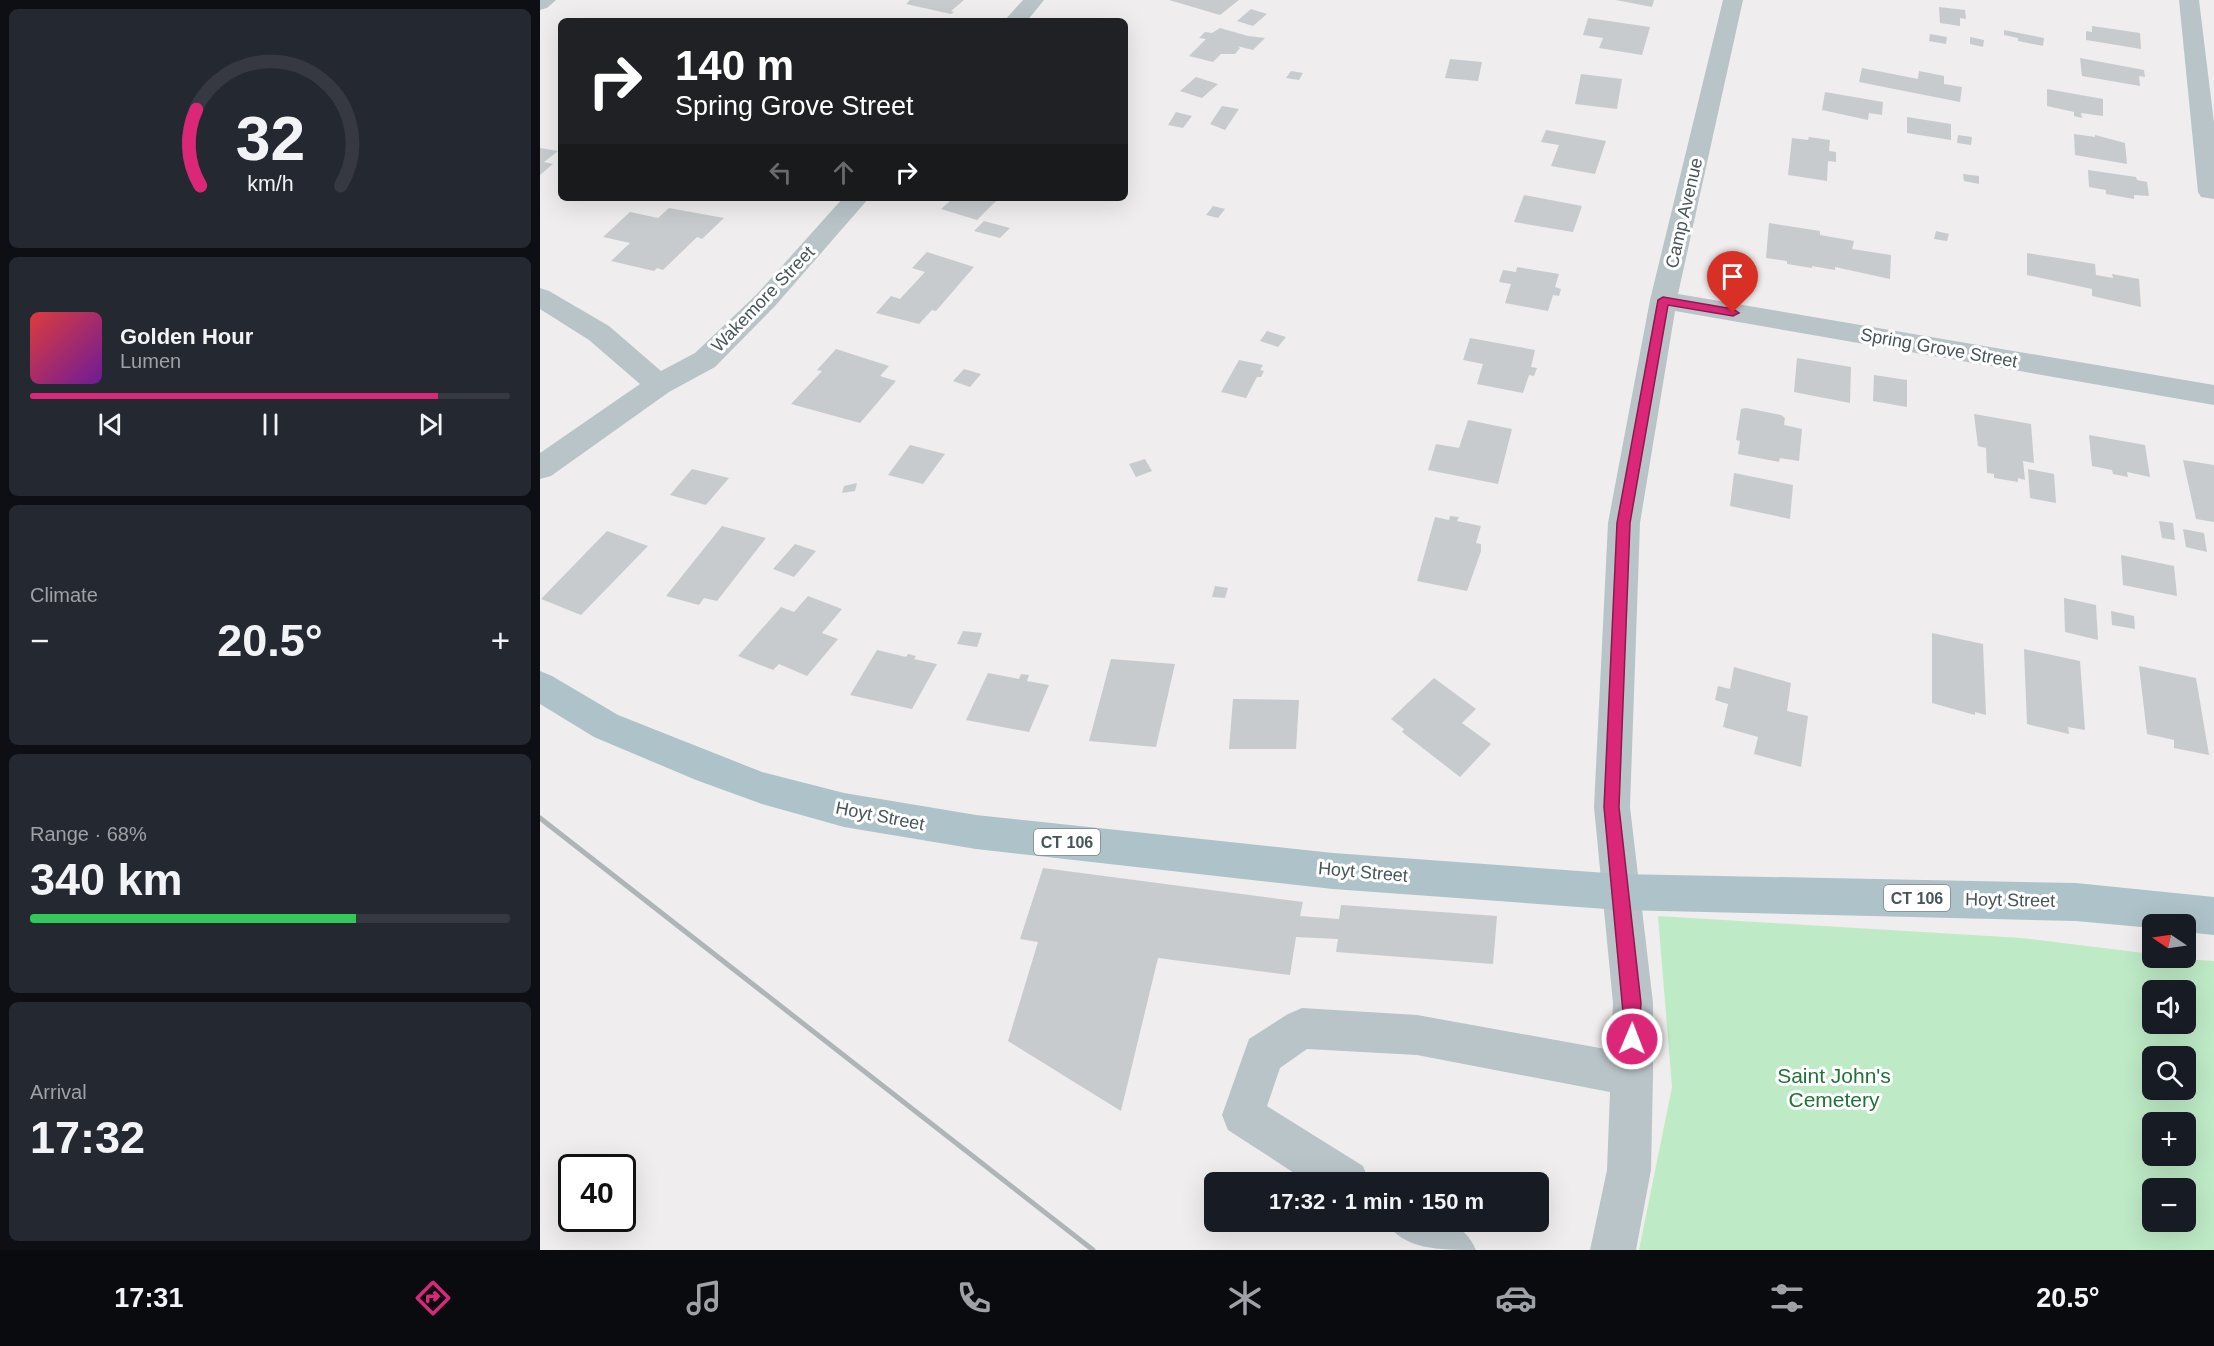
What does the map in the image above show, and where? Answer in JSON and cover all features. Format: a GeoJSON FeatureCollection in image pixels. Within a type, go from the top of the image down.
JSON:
{"type":"FeatureCollection","features":[{"type":"Feature","properties":{"kind":"main road","name":"Hoyt Street"},"geometry":{"type":"LineString","coordinates":[[540,686],[606,726],[662,751],[762,788],[854,813],[976,832],[1333,871],[1620,892],[2076,902],[2214,916]]}},
{"type":"Feature","properties":{"kind":"street"},"geometry":{"type":"LineString","coordinates":[[540,4],[546,0]]}},
{"type":"Feature","properties":{"kind":"street"},"geometry":{"type":"LineString","coordinates":[[1019,18],[1034,0]]}},
{"type":"Feature","properties":{"kind":"street","name":"Camp Avenue"},"geometry":{"type":"LineString","coordinates":[[1613,1250],[1629,1170],[1632,1075],[1633,1003],[1612,807],[1624,523],[1663,300],[1733,0]]}},
{"type":"Feature","properties":{"kind":"street"},"geometry":{"type":"LineString","coordinates":[[2189,0],[2210,192]]}},
{"type":"Feature","properties":{"kind":"street","name":"Wakemore Street"},"geometry":{"type":"LineString","coordinates":[[540,468],[659,385],[705,360],[736,330],[854,201]]}},
{"type":"Feature","properties":{"kind":"street"},"geometry":{"type":"LineString","coordinates":[[540,297],[599,333],[659,385]]}},
{"type":"Feature","properties":{"kind":"street","name":"Spring Grove Street"},"geometry":{"type":"LineString","coordinates":[[1663,300],[2214,395]]}},
{"type":"Feature","properties":{"kind":"street"},"geometry":{"type":"LineString","coordinates":[[1331,1172],[1243,1115],[1264,1054],[1302,1028],[1417,1035],[1632,1075]]}},
{"type":"Feature","properties":{"kind":"street"},"geometry":{"type":"LineString","coordinates":[[1425,1232],[1453,1250]]}},
{"type":"Feature","properties":{"kind":"green space","name":"Saint John's Cemetery"},"geometry":{"type":"Polygon","coordinates":[[[1658,916],[2021,938],[2142,953],[2142,968],[2196,968],[2196,960],[2214,961],[2214,1250],[1639,1250],[1672,1087],[1658,916]]]}},
{"type":"Feature","properties":{"kind":"building"},"geometry":{"type":"Polygon","coordinates":[[[910,0],[964,0],[951,11],[954,12],[951,14],[906,4],[910,0]]]}},
{"type":"Feature","properties":{"kind":"building"},"geometry":{"type":"Polygon","coordinates":[[[1169,0],[1239,0],[1220,15],[1169,0]]]}},
{"type":"Feature","properties":{"kind":"building"},"geometry":{"type":"Polygon","coordinates":[[[1616,0],[1654,0],[1652,7],[1616,0]]]}},
{"type":"Feature","properties":{"kind":"building"},"geometry":{"type":"Polygon","coordinates":[[[1939,7],[1965,10],[1966,19],[1960,18],[1960,26],[1940,23],[1939,7]]]}},
{"type":"Feature","properties":{"kind":"building"},"geometry":{"type":"Polygon","coordinates":[[[1251,9],[1267,14],[1253,26],[1237,21],[1251,9]]]}},
{"type":"Feature","properties":{"kind":"building"},"geometry":{"type":"Polygon","coordinates":[[[1588,18],[1650,27],[1642,55],[1599,48],[1603,38],[1583,35],[1588,18]]]}},
{"type":"Feature","properties":{"kind":"building"},"geometry":{"type":"Polygon","coordinates":[[[2092,26],[2140,33],[2141,49],[2086,40],[2086,31],[2092,32],[2092,26]]]}},
{"type":"Feature","properties":{"kind":"building"},"geometry":{"type":"Polygon","coordinates":[[[1220,28],[1265,38],[1253,50],[1237,46],[1240,48],[1235,54],[1221,54],[1213,62],[1189,56],[1206,39],[1199,38],[1205,32],[1212,33],[1220,28]]]}},
{"type":"Feature","properties":{"kind":"building"},"geometry":{"type":"Polygon","coordinates":[[[2004,30],[2044,38],[2043,46],[2018,41],[2018,38],[2004,35],[2004,30]]]}},
{"type":"Feature","properties":{"kind":"building"},"geometry":{"type":"Polygon","coordinates":[[[1930,34],[1947,37],[1946,44],[1929,41],[1930,34]]]}},
{"type":"Feature","properties":{"kind":"building"},"geometry":{"type":"Polygon","coordinates":[[[1970,37],[1984,40],[1983,47],[1970,44],[1970,37]]]}},
{"type":"Feature","properties":{"kind":"building"},"geometry":{"type":"Polygon","coordinates":[[[2080,58],[2144,70],[2145,77],[2139,76],[2140,86],[2082,76],[2080,58]]]}},
{"type":"Feature","properties":{"kind":"building"},"geometry":{"type":"Polygon","coordinates":[[[1450,59],[1482,62],[1478,81],[1445,78],[1450,59]]]}},
{"type":"Feature","properties":{"kind":"building"},"geometry":{"type":"Polygon","coordinates":[[[1862,68],[1918,79],[1919,71],[1944,76],[1944,84],[1962,87],[1960,102],[1859,82],[1862,68]]]}},
{"type":"Feature","properties":{"kind":"building"},"geometry":{"type":"Polygon","coordinates":[[[1291,71],[1303,73],[1299,80],[1286,78],[1291,71]]]}},
{"type":"Feature","properties":{"kind":"building"},"geometry":{"type":"Polygon","coordinates":[[[1581,74],[1622,79],[1617,109],[1575,104],[1581,74]]]}},
{"type":"Feature","properties":{"kind":"building"},"geometry":{"type":"Polygon","coordinates":[[[1196,77],[1218,84],[1202,98],[1180,91],[1196,77]]]}},
{"type":"Feature","properties":{"kind":"building"},"geometry":{"type":"Polygon","coordinates":[[[2047,89],[2103,99],[2103,116],[2081,113],[2082,118],[2074,116],[2074,112],[2047,106],[2047,89]]]}},
{"type":"Feature","properties":{"kind":"building"},"geometry":{"type":"Polygon","coordinates":[[[1825,92],[1883,102],[1882,115],[1869,113],[1868,120],[1822,110],[1825,92]]]}},
{"type":"Feature","properties":{"kind":"building"},"geometry":{"type":"Polygon","coordinates":[[[1222,106],[1239,109],[1225,130],[1210,124],[1222,106]]]}},
{"type":"Feature","properties":{"kind":"building"},"geometry":{"type":"Polygon","coordinates":[[[1176,112],[1192,116],[1183,128],[1168,125],[1176,112]]]}},
{"type":"Feature","properties":{"kind":"building"},"geometry":{"type":"Polygon","coordinates":[[[1907,117],[1951,124],[1951,140],[1907,133],[1907,117]]]}},
{"type":"Feature","properties":{"kind":"building"},"geometry":{"type":"Polygon","coordinates":[[[1546,130],[1606,141],[1595,174],[1551,166],[1559,145],[1541,142],[1546,130]]]}},
{"type":"Feature","properties":{"kind":"building"},"geometry":{"type":"Polygon","coordinates":[[[2074,134],[2095,137],[2095,135],[2125,143],[2127,164],[2075,155],[2074,134]]]}},
{"type":"Feature","properties":{"kind":"building"},"geometry":{"type":"Polygon","coordinates":[[[1958,135],[1972,137],[1971,145],[1957,143],[1958,135]]]}},
{"type":"Feature","properties":{"kind":"building"},"geometry":{"type":"Polygon","coordinates":[[[1809,137],[1830,140],[1829,151],[1836,152],[1836,162],[1828,161],[1827,181],[1788,175],[1792,138],[1808,140],[1809,137]]]}},
{"type":"Feature","properties":{"kind":"building"},"geometry":{"type":"Polygon","coordinates":[[[540,148],[558,151],[544,162],[553,164],[540,175],[540,148]]]}},
{"type":"Feature","properties":{"kind":"building"},"geometry":{"type":"Polygon","coordinates":[[[2088,170],[2136,177],[2137,180],[2147,182],[2149,196],[2134,195],[2134,199],[2106,194],[2106,190],[2089,187],[2088,170]]]}},
{"type":"Feature","properties":{"kind":"building"},"geometry":{"type":"Polygon","coordinates":[[[1963,174],[1979,176],[1979,184],[1964,181],[1963,174]]]}},
{"type":"Feature","properties":{"kind":"building"},"geometry":{"type":"Polygon","coordinates":[[[1524,195],[1582,206],[1573,232],[1514,222],[1524,195]]]}},
{"type":"Feature","properties":{"kind":"building"},"geometry":{"type":"Polygon","coordinates":[[[950,201],[996,201],[977,220],[941,209],[950,201]]]}},
{"type":"Feature","properties":{"kind":"building"},"geometry":{"type":"Polygon","coordinates":[[[1213,206],[1225,209],[1218,218],[1206,215],[1213,206]]]}},
{"type":"Feature","properties":{"kind":"building"},"geometry":{"type":"Polygon","coordinates":[[[669,208],[724,218],[702,239],[697,237],[663,270],[657,268],[654,271],[611,261],[630,243],[603,237],[630,212],[658,218],[669,208]]]}},
{"type":"Feature","properties":{"kind":"building"},"geometry":{"type":"Polygon","coordinates":[[[984,221],[1010,228],[1000,238],[974,231],[984,221]]]}},
{"type":"Feature","properties":{"kind":"building"},"geometry":{"type":"Polygon","coordinates":[[[1769,223],[1820,231],[1820,235],[1854,241],[1852,249],[1891,255],[1890,279],[1835,267],[1835,270],[1812,266],[1812,268],[1766,258],[1769,223]]]}},
{"type":"Feature","properties":{"kind":"building"},"geometry":{"type":"Polygon","coordinates":[[[1936,231],[1949,234],[1947,241],[1934,239],[1936,231]]]}},
{"type":"Feature","properties":{"kind":"building"},"geometry":{"type":"Polygon","coordinates":[[[927,252],[974,267],[936,311],[932,310],[919,324],[876,313],[891,296],[900,299],[925,272],[912,268],[927,252]]]}},
{"type":"Feature","properties":{"kind":"building"},"geometry":{"type":"Polygon","coordinates":[[[2027,253],[2095,264],[2096,275],[2113,278],[2112,274],[2139,279],[2141,307],[2092,296],[2092,289],[2027,275],[2027,253]]]}},
{"type":"Feature","properties":{"kind":"building"},"geometry":{"type":"Polygon","coordinates":[[[1517,267],[1559,274],[1555,287],[1561,289],[1559,296],[1553,295],[1548,311],[1505,303],[1511,284],[1499,282],[1503,270],[1516,272],[1517,267]]]}},
{"type":"Feature","properties":{"kind":"building"},"geometry":{"type":"Polygon","coordinates":[[[1267,331],[1286,337],[1278,347],[1260,341],[1267,331]]]}},
{"type":"Feature","properties":{"kind":"building"},"geometry":{"type":"Polygon","coordinates":[[[1470,338],[1535,350],[1531,367],[1537,368],[1534,376],[1529,375],[1523,393],[1477,384],[1483,364],[1463,360],[1470,338]]]}},
{"type":"Feature","properties":{"kind":"building"},"geometry":{"type":"Polygon","coordinates":[[[836,349],[889,366],[880,376],[896,381],[860,423],[791,404],[822,371],[817,370],[836,349]]]}},
{"type":"Feature","properties":{"kind":"building"},"geometry":{"type":"Polygon","coordinates":[[[1797,358],[1851,367],[1850,403],[1794,392],[1797,358]]]}},
{"type":"Feature","properties":{"kind":"building"},"geometry":{"type":"Polygon","coordinates":[[[1239,360],[1263,365],[1260,370],[1264,371],[1261,377],[1257,377],[1246,398],[1221,392],[1239,360]]]}},
{"type":"Feature","properties":{"kind":"building"},"geometry":{"type":"Polygon","coordinates":[[[964,369],[981,374],[970,387],[953,381],[964,369]]]}},
{"type":"Feature","properties":{"kind":"building"},"geometry":{"type":"Polygon","coordinates":[[[1874,375],[1907,380],[1907,407],[1873,401],[1874,375]]]}},
{"type":"Feature","properties":{"kind":"building"},"geometry":{"type":"Polygon","coordinates":[[[1741,409],[1781,415],[1785,418],[1784,425],[1802,429],[1799,461],[1780,458],[1779,462],[1738,454],[1740,441],[1736,440],[1741,409]]]}},
{"type":"Feature","properties":{"kind":"building"},"geometry":{"type":"Polygon","coordinates":[[[1974,414],[2031,424],[2034,463],[2023,461],[2025,480],[2018,478],[2018,482],[1994,478],[1994,474],[1987,473],[1986,448],[1978,446],[1974,414]]]}},
{"type":"Feature","properties":{"kind":"building"},"geometry":{"type":"Polygon","coordinates":[[[1468,420],[1512,429],[1498,484],[1428,470],[1436,444],[1459,448],[1468,420]]]}},
{"type":"Feature","properties":{"kind":"building"},"geometry":{"type":"Polygon","coordinates":[[[2089,435],[2145,445],[2150,477],[2127,472],[2128,477],[2113,474],[2112,470],[2092,466],[2089,435]]]}},
{"type":"Feature","properties":{"kind":"building"},"geometry":{"type":"Polygon","coordinates":[[[910,445],[945,454],[923,484],[888,475],[910,445]]]}},
{"type":"Feature","properties":{"kind":"building"},"geometry":{"type":"Polygon","coordinates":[[[1145,459],[1152,471],[1136,477],[1129,464],[1145,459]]]}},
{"type":"Feature","properties":{"kind":"building"},"geometry":{"type":"Polygon","coordinates":[[[2183,460],[2214,465],[2214,522],[2196,519],[2183,460]]]}},
{"type":"Feature","properties":{"kind":"building"},"geometry":{"type":"Polygon","coordinates":[[[692,469],[729,478],[706,505],[670,495],[692,469]]]}},
{"type":"Feature","properties":{"kind":"building"},"geometry":{"type":"Polygon","coordinates":[[[2028,469],[2054,474],[2056,503],[2030,498],[2028,469]]]}},
{"type":"Feature","properties":{"kind":"building"},"geometry":{"type":"Polygon","coordinates":[[[1734,473],[1793,485],[1790,519],[1730,506],[1734,473]]]}},
{"type":"Feature","properties":{"kind":"building"},"geometry":{"type":"Polygon","coordinates":[[[857,483],[855,491],[842,493],[844,486],[857,483]]]}},
{"type":"Feature","properties":{"kind":"building"},"geometry":{"type":"Polygon","coordinates":[[[1450,516],[1459,517],[1457,521],[1481,526],[1476,543],[1481,544],[1481,551],[1467,591],[1417,581],[1435,517],[1449,520],[1450,516]]]}},
{"type":"Feature","properties":{"kind":"building"},"geometry":{"type":"Polygon","coordinates":[[[2159,521],[2173,523],[2175,540],[2162,538],[2159,521]]]}},
{"type":"Feature","properties":{"kind":"building"},"geometry":{"type":"Polygon","coordinates":[[[722,526],[766,538],[717,601],[704,598],[699,605],[666,596],[722,526]]]}},
{"type":"Feature","properties":{"kind":"building"},"geometry":{"type":"Polygon","coordinates":[[[2183,529],[2204,533],[2207,552],[2186,547],[2183,529]]]}},
{"type":"Feature","properties":{"kind":"building"},"geometry":{"type":"Polygon","coordinates":[[[607,531],[648,546],[581,615],[541,599],[607,531]]]}},
{"type":"Feature","properties":{"kind":"building"},"geometry":{"type":"Polygon","coordinates":[[[795,544],[816,551],[794,577],[773,569],[795,544]]]}},
{"type":"Feature","properties":{"kind":"building"},"geometry":{"type":"Polygon","coordinates":[[[2121,555],[2174,566],[2177,596],[2123,585],[2121,555]]]}},
{"type":"Feature","properties":{"kind":"building"},"geometry":{"type":"Polygon","coordinates":[[[1215,586],[1228,588],[1225,598],[1212,597],[1215,586]]]}},
{"type":"Feature","properties":{"kind":"building"},"geometry":{"type":"Polygon","coordinates":[[[808,596],[842,609],[822,633],[838,639],[807,676],[779,664],[773,670],[738,656],[781,607],[794,612],[808,596]]]}},
{"type":"Feature","properties":{"kind":"building"},"geometry":{"type":"Polygon","coordinates":[[[2064,598],[2096,605],[2098,640],[2065,632],[2064,598]]]}},
{"type":"Feature","properties":{"kind":"building"},"geometry":{"type":"Polygon","coordinates":[[[2111,611],[2134,616],[2135,629],[2112,625],[2111,611]]]}},
{"type":"Feature","properties":{"kind":"building"},"geometry":{"type":"Polygon","coordinates":[[[963,631],[982,633],[977,647],[957,644],[963,631]]]}},
{"type":"Feature","properties":{"kind":"building"},"geometry":{"type":"Polygon","coordinates":[[[1932,633],[1983,644],[1986,715],[1975,712],[1975,715],[1932,703],[1932,633]]]}},
{"type":"Feature","properties":{"kind":"building"},"geometry":{"type":"Polygon","coordinates":[[[2024,649],[2080,661],[2085,730],[2068,727],[2069,734],[2027,724],[2024,649]]]}},
{"type":"Feature","properties":{"kind":"building"},"geometry":{"type":"Polygon","coordinates":[[[877,650],[906,657],[908,654],[916,656],[914,659],[937,664],[912,709],[850,695],[877,650]]]}},
{"type":"Feature","properties":{"kind":"building"},"geometry":{"type":"Polygon","coordinates":[[[1111,659],[1175,664],[1156,747],[1089,741],[1111,659]]]}},
{"type":"Feature","properties":{"kind":"building"},"geometry":{"type":"Polygon","coordinates":[[[2139,666],[2196,678],[2209,755],[2174,748],[2174,740],[2147,734],[2139,666]]]}},
{"type":"Feature","properties":{"kind":"building"},"geometry":{"type":"Polygon","coordinates":[[[1734,667],[1791,683],[1787,711],[1808,716],[1801,767],[1754,754],[1758,737],[1723,727],[1728,704],[1715,700],[1718,686],[1730,689],[1734,667]]]}},
{"type":"Feature","properties":{"kind":"building"},"geometry":{"type":"Polygon","coordinates":[[[988,673],[1019,679],[1021,674],[1029,675],[1027,681],[1049,685],[1029,732],[966,720],[988,673]]]}},
{"type":"Feature","properties":{"kind":"building"},"geometry":{"type":"Polygon","coordinates":[[[1434,678],[1476,709],[1462,723],[1491,744],[1460,777],[1402,732],[1404,729],[1391,719],[1434,678]]]}},
{"type":"Feature","properties":{"kind":"building"},"geometry":{"type":"Polygon","coordinates":[[[1233,699],[1299,700],[1296,749],[1229,749],[1233,699]]]}},
{"type":"Feature","properties":{"kind":"building"},"geometry":{"type":"Polygon","coordinates":[[[1043,868],[1303,902],[1300,916],[1339,919],[1341,905],[1497,916],[1493,964],[1336,952],[1338,939],[1296,937],[1290,975],[1158,958],[1121,1111],[1008,1041],[1038,942],[1020,939],[1043,868]]]}},
{"type":"Feature","properties":{"kind":"railway"},"geometry":{"type":"LineString","coordinates":[[540,818],[1093,1250]]}},
{"type":"Feature","properties":{"kind":"route"},"geometry":{"type":"LineString","coordinates":[[1632,1039],[1633,1003],[1612,807],[1624,523],[1663,300],[1733,313]]}}]}
